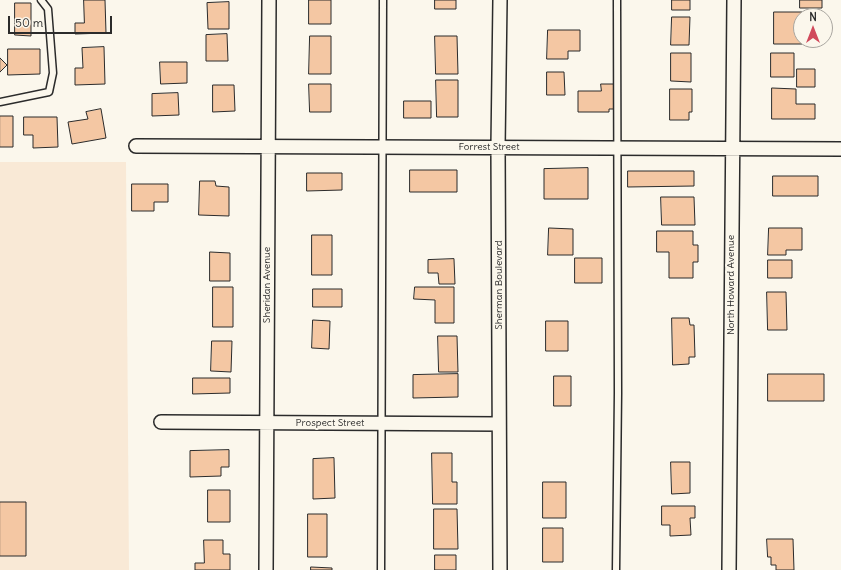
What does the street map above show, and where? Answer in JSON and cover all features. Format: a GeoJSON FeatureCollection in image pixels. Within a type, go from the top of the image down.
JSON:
{"type":"FeatureCollection","features":[{"type":"Feature","properties":{"kind":"street","name":"Sheridan Avenue"},"geometry":{"type":"LineString","coordinates":[[266,570],[269,0]]}},
{"type":"Feature","properties":{"kind":"street","name":"Sherman Boulevard"},"geometry":{"type":"LineString","coordinates":[[500,0],[498,147],[500,570]]}},
{"type":"Feature","properties":{"kind":"street","name":"North Howard Avenue"},"geometry":{"type":"LineString","coordinates":[[729,570],[734,0]]}},
{"type":"Feature","properties":{"kind":"street","name":"Forrest Street"},"geometry":{"type":"LineString","coordinates":[[136,146],[841,149]]}},
{"type":"Feature","properties":{"kind":"street","name":"Prospect Street"},"geometry":{"type":"LineString","coordinates":[[160,422],[499,424]]}},
{"type":"Feature","properties":{"kind":"lane"},"geometry":{"type":"LineString","coordinates":[[0,102],[49,92],[53,73],[48,9],[41,0]]}},
{"type":"Feature","properties":{"kind":"lane"},"geometry":{"type":"LineString","coordinates":[[381,570],[383,0]]}},
{"type":"Feature","properties":{"kind":"lane"},"geometry":{"type":"LineString","coordinates":[[616,570],[618,401],[617,0]]}},
{"type":"Feature","properties":{"kind":"shaded area"},"geometry":{"type":"Polygon","coordinates":[[[0,162],[126,162],[129,570],[0,570],[0,162]]]}},
{"type":"Feature","properties":{"kind":"building"},"geometry":{"type":"Polygon","coordinates":[[[84,0],[105,0],[106,33],[75,34],[75,23],[84,23],[84,0]]]}},
{"type":"Feature","properties":{"kind":"building"},"geometry":{"type":"Polygon","coordinates":[[[309,0],[331,0],[331,24],[309,24],[309,0]]]}},
{"type":"Feature","properties":{"kind":"building"},"geometry":{"type":"Polygon","coordinates":[[[435,0],[456,0],[456,9],[435,9],[435,0]]]}},
{"type":"Feature","properties":{"kind":"building"},"geometry":{"type":"Polygon","coordinates":[[[672,0],[690,0],[690,10],[672,10],[672,0]]]}},
{"type":"Feature","properties":{"kind":"building"},"geometry":{"type":"Polygon","coordinates":[[[800,0],[822,0],[822,8],[800,8],[800,0]]]}},
{"type":"Feature","properties":{"kind":"building"},"geometry":{"type":"Polygon","coordinates":[[[229,2],[229,29],[208,29],[207,3],[229,2]]]}},
{"type":"Feature","properties":{"kind":"building"},"geometry":{"type":"Polygon","coordinates":[[[15,3],[31,3],[31,36],[15,35],[15,3]]]}},
{"type":"Feature","properties":{"kind":"building"},"geometry":{"type":"Polygon","coordinates":[[[774,12],[793,12],[793,44],[774,44],[774,12]]]}},
{"type":"Feature","properties":{"kind":"building"},"geometry":{"type":"Polygon","coordinates":[[[672,17],[690,17],[689,45],[671,45],[672,17]]]}},
{"type":"Feature","properties":{"kind":"building"},"geometry":{"type":"Polygon","coordinates":[[[548,30],[580,30],[580,51],[568,51],[568,59],[547,59],[548,30]]]}},
{"type":"Feature","properties":{"kind":"building"},"geometry":{"type":"Polygon","coordinates":[[[227,34],[228,61],[206,61],[206,35],[227,34]]]}},
{"type":"Feature","properties":{"kind":"building"},"geometry":{"type":"Polygon","coordinates":[[[310,36],[331,36],[331,74],[309,74],[310,36]]]}},
{"type":"Feature","properties":{"kind":"building"},"geometry":{"type":"Polygon","coordinates":[[[435,36],[457,36],[458,74],[436,74],[435,36]]]}},
{"type":"Feature","properties":{"kind":"building"},"geometry":{"type":"Polygon","coordinates":[[[104,47],[105,84],[75,85],[75,68],[83,68],[82,48],[104,47]]]}},
{"type":"Feature","properties":{"kind":"building"},"geometry":{"type":"Polygon","coordinates":[[[8,49],[40,49],[40,74],[8,75],[8,49]]]}},
{"type":"Feature","properties":{"kind":"building"},"geometry":{"type":"Polygon","coordinates":[[[671,53],[691,53],[691,82],[671,81],[671,53]]]}},
{"type":"Feature","properties":{"kind":"building"},"geometry":{"type":"Polygon","coordinates":[[[771,53],[794,53],[794,77],[771,77],[771,53]]]}},
{"type":"Feature","properties":{"kind":"building"},"geometry":{"type":"Polygon","coordinates":[[[0,58],[7,65],[0,72],[0,58]]]}},
{"type":"Feature","properties":{"kind":"building"},"geometry":{"type":"Polygon","coordinates":[[[160,62],[187,62],[187,83],[161,84],[160,62]]]}},
{"type":"Feature","properties":{"kind":"building"},"geometry":{"type":"Polygon","coordinates":[[[797,69],[815,69],[815,87],[797,87],[797,69]]]}},
{"type":"Feature","properties":{"kind":"building"},"geometry":{"type":"Polygon","coordinates":[[[547,72],[564,72],[565,95],[547,95],[547,72]]]}},
{"type":"Feature","properties":{"kind":"building"},"geometry":{"type":"Polygon","coordinates":[[[436,80],[458,80],[458,117],[437,117],[436,80]]]}},
{"type":"Feature","properties":{"kind":"building"},"geometry":{"type":"Polygon","coordinates":[[[309,84],[331,84],[331,112],[310,112],[309,84]]]}},
{"type":"Feature","properties":{"kind":"building"},"geometry":{"type":"Polygon","coordinates":[[[601,84],[616,84],[615,109],[609,109],[609,112],[578,112],[578,91],[601,91],[601,84]]]}},
{"type":"Feature","properties":{"kind":"building"},"geometry":{"type":"Polygon","coordinates":[[[213,85],[234,85],[235,111],[213,112],[213,85]]]}},
{"type":"Feature","properties":{"kind":"building"},"geometry":{"type":"Polygon","coordinates":[[[772,88],[796,89],[796,104],[815,104],[815,119],[772,119],[772,88]]]}},
{"type":"Feature","properties":{"kind":"building"},"geometry":{"type":"Polygon","coordinates":[[[670,89],[692,89],[692,112],[689,112],[689,120],[670,120],[670,89]]]}},
{"type":"Feature","properties":{"kind":"building"},"geometry":{"type":"Polygon","coordinates":[[[178,93],[179,115],[152,116],[152,94],[178,93]]]}},
{"type":"Feature","properties":{"kind":"building"},"geometry":{"type":"Polygon","coordinates":[[[404,101],[431,101],[431,118],[404,118],[404,101]]]}},
{"type":"Feature","properties":{"kind":"building"},"geometry":{"type":"Polygon","coordinates":[[[101,109],[106,138],[72,144],[68,122],[88,119],[86,112],[101,109]]]}},
{"type":"Feature","properties":{"kind":"building"},"geometry":{"type":"Polygon","coordinates":[[[0,116],[13,116],[13,147],[0,147],[0,116]]]}},
{"type":"Feature","properties":{"kind":"building"},"geometry":{"type":"Polygon","coordinates":[[[24,117],[57,117],[58,147],[33,148],[33,135],[24,135],[24,117]]]}},
{"type":"Feature","properties":{"kind":"building"},"geometry":{"type":"Polygon","coordinates":[[[588,168],[588,199],[544,199],[544,169],[588,168]]]}},
{"type":"Feature","properties":{"kind":"building"},"geometry":{"type":"Polygon","coordinates":[[[410,170],[457,170],[457,192],[410,192],[410,170]]]}},
{"type":"Feature","properties":{"kind":"building"},"geometry":{"type":"Polygon","coordinates":[[[628,171],[694,171],[694,186],[628,187],[628,171]]]}},
{"type":"Feature","properties":{"kind":"building"},"geometry":{"type":"Polygon","coordinates":[[[307,173],[342,173],[342,190],[307,191],[307,173]]]}},
{"type":"Feature","properties":{"kind":"building"},"geometry":{"type":"Polygon","coordinates":[[[773,176],[818,176],[818,196],[773,196],[773,176]]]}},
{"type":"Feature","properties":{"kind":"building"},"geometry":{"type":"Polygon","coordinates":[[[200,181],[215,181],[216,186],[229,187],[229,216],[199,215],[200,181]]]}},
{"type":"Feature","properties":{"kind":"building"},"geometry":{"type":"Polygon","coordinates":[[[132,184],[168,184],[168,202],[154,202],[154,211],[132,211],[132,184]]]}},
{"type":"Feature","properties":{"kind":"building"},"geometry":{"type":"Polygon","coordinates":[[[661,197],[694,197],[695,225],[662,225],[661,197]]]}},
{"type":"Feature","properties":{"kind":"building"},"geometry":{"type":"Polygon","coordinates":[[[549,228],[573,229],[573,255],[548,255],[549,228]]]}},
{"type":"Feature","properties":{"kind":"building"},"geometry":{"type":"Polygon","coordinates":[[[769,228],[802,228],[802,250],[786,250],[786,255],[768,255],[769,228]]]}},
{"type":"Feature","properties":{"kind":"building"},"geometry":{"type":"Polygon","coordinates":[[[657,231],[693,231],[693,245],[698,245],[698,262],[693,262],[693,278],[669,278],[669,252],[657,252],[657,231]]]}},
{"type":"Feature","properties":{"kind":"building"},"geometry":{"type":"Polygon","coordinates":[[[312,235],[332,235],[332,275],[312,275],[312,235]]]}},
{"type":"Feature","properties":{"kind":"building"},"geometry":{"type":"Polygon","coordinates":[[[210,252],[230,253],[230,281],[210,281],[210,252]]]}},
{"type":"Feature","properties":{"kind":"building"},"geometry":{"type":"Polygon","coordinates":[[[575,258],[602,258],[602,283],[575,283],[575,258]]]}},
{"type":"Feature","properties":{"kind":"building"},"geometry":{"type":"Polygon","coordinates":[[[454,259],[455,284],[439,284],[438,273],[428,273],[428,260],[454,259]]]}},
{"type":"Feature","properties":{"kind":"building"},"geometry":{"type":"Polygon","coordinates":[[[768,260],[792,260],[792,278],[768,278],[768,260]]]}},
{"type":"Feature","properties":{"kind":"building"},"geometry":{"type":"Polygon","coordinates":[[[213,287],[233,287],[233,327],[213,327],[213,287]]]}},
{"type":"Feature","properties":{"kind":"building"},"geometry":{"type":"Polygon","coordinates":[[[415,287],[454,287],[454,323],[435,323],[435,300],[414,299],[415,287]]]}},
{"type":"Feature","properties":{"kind":"building"},"geometry":{"type":"Polygon","coordinates":[[[313,289],[342,289],[342,307],[313,307],[313,289]]]}},
{"type":"Feature","properties":{"kind":"building"},"geometry":{"type":"Polygon","coordinates":[[[767,292],[786,292],[787,330],[768,330],[767,292]]]}},
{"type":"Feature","properties":{"kind":"building"},"geometry":{"type":"Polygon","coordinates":[[[672,318],[689,318],[690,325],[694,325],[695,357],[689,357],[689,364],[673,365],[672,318]]]}},
{"type":"Feature","properties":{"kind":"building"},"geometry":{"type":"Polygon","coordinates":[[[313,320],[330,321],[329,349],[312,348],[313,320]]]}},
{"type":"Feature","properties":{"kind":"building"},"geometry":{"type":"Polygon","coordinates":[[[546,321],[568,321],[568,351],[546,351],[546,321]]]}},
{"type":"Feature","properties":{"kind":"building"},"geometry":{"type":"Polygon","coordinates":[[[438,336],[457,336],[458,372],[439,372],[438,336]]]}},
{"type":"Feature","properties":{"kind":"building"},"geometry":{"type":"Polygon","coordinates":[[[212,341],[232,341],[231,372],[211,371],[212,341]]]}},
{"type":"Feature","properties":{"kind":"building"},"geometry":{"type":"Polygon","coordinates":[[[458,374],[458,397],[413,398],[413,375],[458,374]]]}},
{"type":"Feature","properties":{"kind":"building"},"geometry":{"type":"Polygon","coordinates":[[[768,374],[824,374],[824,401],[768,401],[768,374]]]}},
{"type":"Feature","properties":{"kind":"building"},"geometry":{"type":"Polygon","coordinates":[[[554,376],[571,376],[571,406],[554,406],[554,376]]]}},
{"type":"Feature","properties":{"kind":"building"},"geometry":{"type":"Polygon","coordinates":[[[193,378],[230,378],[230,393],[193,394],[193,378]]]}},
{"type":"Feature","properties":{"kind":"building"},"geometry":{"type":"Polygon","coordinates":[[[229,450],[229,467],[221,467],[221,476],[190,477],[190,451],[229,450]]]}},
{"type":"Feature","properties":{"kind":"building"},"geometry":{"type":"Polygon","coordinates":[[[432,453],[452,453],[452,482],[457,482],[457,504],[433,504],[432,453]]]}},
{"type":"Feature","properties":{"kind":"building"},"geometry":{"type":"Polygon","coordinates":[[[334,458],[335,498],[313,499],[313,459],[334,458]]]}},
{"type":"Feature","properties":{"kind":"building"},"geometry":{"type":"Polygon","coordinates":[[[671,462],[690,462],[690,493],[672,494],[671,462]]]}},
{"type":"Feature","properties":{"kind":"building"},"geometry":{"type":"Polygon","coordinates":[[[543,482],[566,482],[566,518],[543,518],[543,482]]]}},
{"type":"Feature","properties":{"kind":"building"},"geometry":{"type":"Polygon","coordinates":[[[208,490],[230,490],[230,522],[208,522],[208,490]]]}},
{"type":"Feature","properties":{"kind":"building"},"geometry":{"type":"Polygon","coordinates":[[[0,502],[26,502],[26,556],[0,556],[0,502]]]}},
{"type":"Feature","properties":{"kind":"building"},"geometry":{"type":"Polygon","coordinates":[[[662,506],[695,506],[695,518],[690,518],[691,535],[670,536],[670,525],[662,525],[662,506]]]}},
{"type":"Feature","properties":{"kind":"building"},"geometry":{"type":"Polygon","coordinates":[[[434,509],[457,509],[458,549],[434,549],[434,509]]]}},
{"type":"Feature","properties":{"kind":"building"},"geometry":{"type":"Polygon","coordinates":[[[308,514],[327,514],[327,557],[308,557],[308,514]]]}},
{"type":"Feature","properties":{"kind":"building"},"geometry":{"type":"Polygon","coordinates":[[[543,528],[563,528],[563,562],[543,562],[543,528]]]}},
{"type":"Feature","properties":{"kind":"building"},"geometry":{"type":"Polygon","coordinates":[[[767,539],[793,539],[794,570],[776,570],[776,565],[771,565],[771,557],[768,557],[767,539]]]}},
{"type":"Feature","properties":{"kind":"building"},"geometry":{"type":"Polygon","coordinates":[[[204,540],[223,540],[223,554],[230,554],[230,570],[195,570],[195,563],[204,563],[204,540]]]}},
{"type":"Feature","properties":{"kind":"building"},"geometry":{"type":"Polygon","coordinates":[[[435,555],[456,555],[456,570],[435,570],[435,555]]]}},
{"type":"Feature","properties":{"kind":"building"},"geometry":{"type":"Polygon","coordinates":[[[311,567],[332,568],[332,570],[311,570],[311,567]]]}}]}
